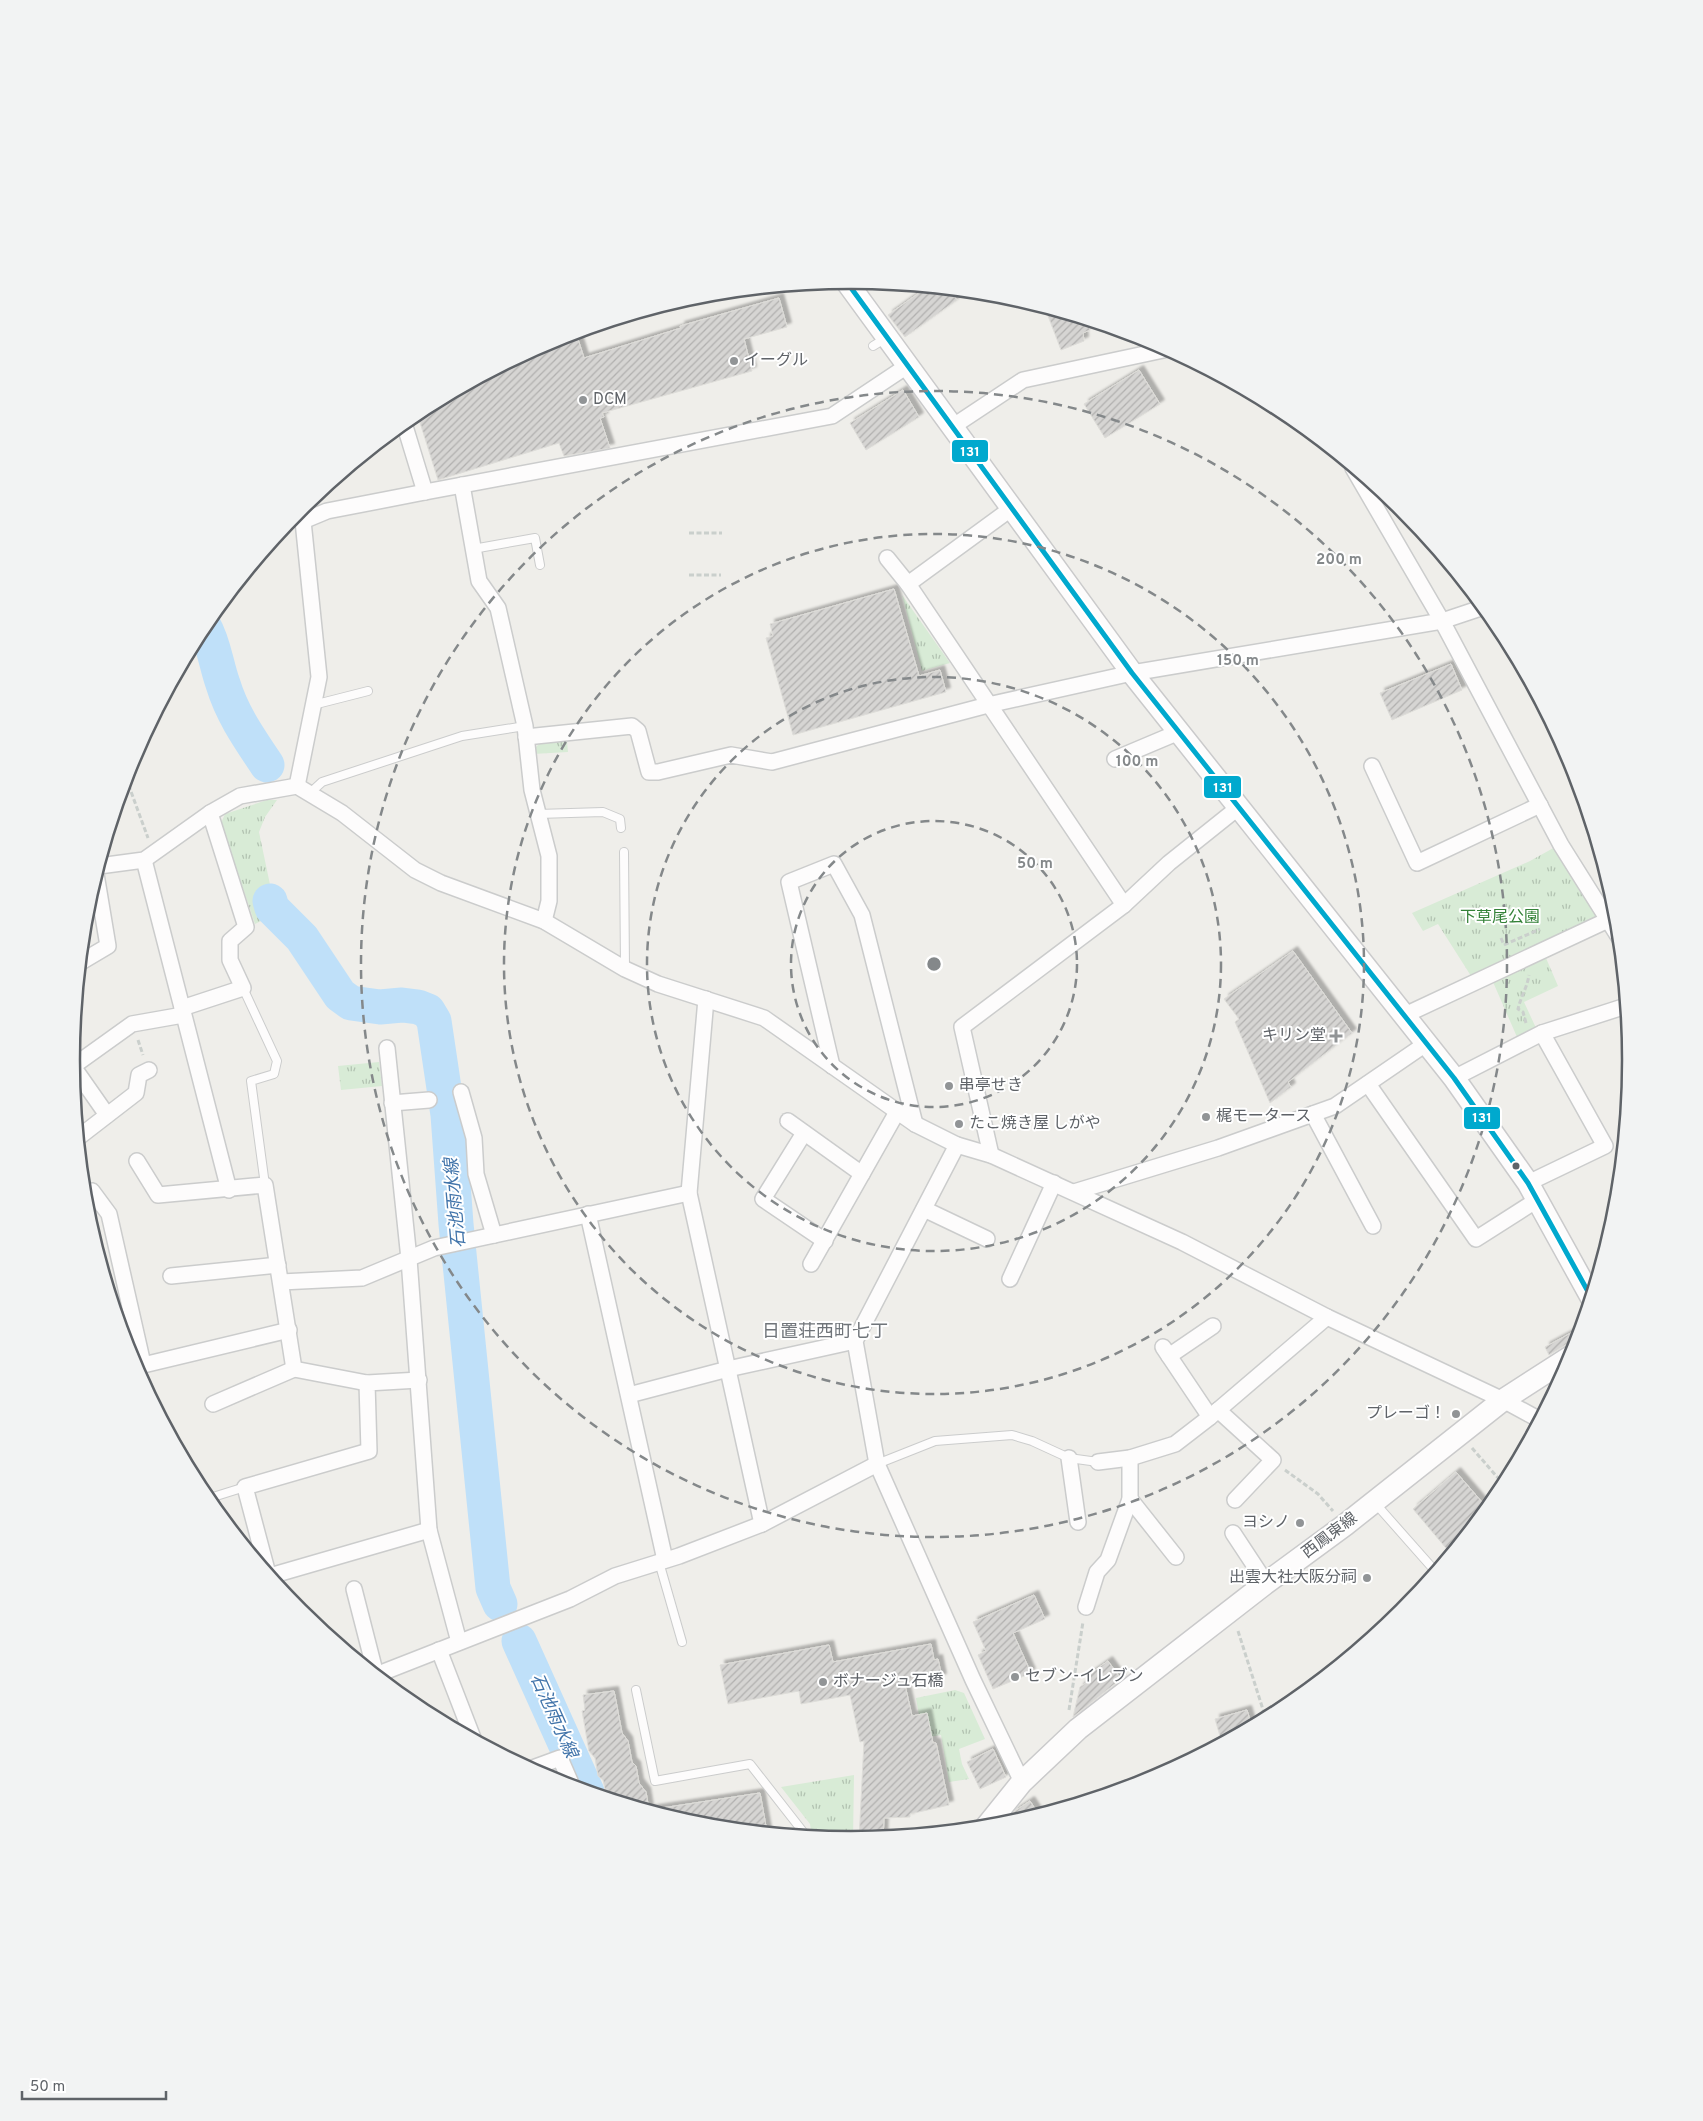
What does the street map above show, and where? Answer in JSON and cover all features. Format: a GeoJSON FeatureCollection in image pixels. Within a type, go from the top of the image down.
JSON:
{"type":"FeatureCollection","features":[{"type":"Feature","properties":{"kind":"street"},"geometry":{"type":"LineString","coordinates":[[850,289],[879,342],[907,366],[1132,673],[1454,1078],[1533,1192],[1587,1291]]}},
{"type":"Feature","properties":{"kind":"street"},"geometry":{"type":"LineString","coordinates":[[952,427],[1023,380],[1155,352]]}},
{"type":"Feature","properties":{"kind":"street"},"geometry":{"type":"LineString","coordinates":[[303,790],[313,705],[319,677],[303,521],[327,511],[425,492],[689,448],[730,435],[833,419],[907,366]]}},
{"type":"Feature","properties":{"kind":"street"},"geometry":{"type":"LineString","coordinates":[[406,431],[425,492]]}},
{"type":"Feature","properties":{"kind":"street"},"geometry":{"type":"LineString","coordinates":[[1360,480],[1442,621],[1561,845],[1610,923]]}},
{"type":"Feature","properties":{"kind":"street"},"geometry":{"type":"LineString","coordinates":[[462,485],[479,582],[498,608],[526,731],[532,790],[549,856],[549,901],[544,921]]}},
{"type":"Feature","properties":{"kind":"street"},"geometry":{"type":"LineString","coordinates":[[908,584],[1012,508]]}},
{"type":"Feature","properties":{"kind":"street"},"geometry":{"type":"LineString","coordinates":[[887,558],[908,584],[1124,905]]}},
{"type":"Feature","properties":{"kind":"street"},"geometry":{"type":"LineString","coordinates":[[526,731],[632,726],[638,731],[649,772],[658,772],[731,755],[772,762],[988,705],[1132,673],[1442,621],[1477,609]]}},
{"type":"Feature","properties":{"kind":"street"},"geometry":{"type":"LineString","coordinates":[[1115,759],[1179,732]]}},
{"type":"Feature","properties":{"kind":"street"},"geometry":{"type":"LineString","coordinates":[[1372,766],[1417,863],[1540,805]]}},
{"type":"Feature","properties":{"kind":"street"},"geometry":{"type":"LineString","coordinates":[[105,865],[148,858],[210,813],[240,796],[303,790],[342,813],[415,870],[441,883],[544,921],[625,969],[658,984],[764,1018],[915,1124],[957,1145],[991,1155],[1182,1242],[1327,1317],[1503,1400],[1535,1417]]}},
{"type":"Feature","properties":{"kind":"street"},"geometry":{"type":"LineString","coordinates":[[991,1155],[962,1027],[1124,905],[1169,863],[1239,807]]}},
{"type":"Feature","properties":{"kind":"street"},"geometry":{"type":"LineString","coordinates":[[80,1060],[132,1024],[182,1012],[243,988],[230,960],[230,941],[246,927],[210,813]]}},
{"type":"Feature","properties":{"kind":"street"},"geometry":{"type":"LineString","coordinates":[[148,858],[182,1012],[229,1190]]}},
{"type":"Feature","properties":{"kind":"street"},"geometry":{"type":"LineString","coordinates":[[832,1066],[790,882],[834,864],[862,915],[915,1124]]}},
{"type":"Feature","properties":{"kind":"street"},"geometry":{"type":"LineString","coordinates":[[87,958],[108,946],[99,892]]}},
{"type":"Feature","properties":{"kind":"street"},"geometry":{"type":"LineString","coordinates":[[1405,1015],[1608,920]]}},
{"type":"Feature","properties":{"kind":"street"},"geometry":{"type":"LineString","coordinates":[[706,999],[689,1193],[762,1524]]}},
{"type":"Feature","properties":{"kind":"street"},"geometry":{"type":"LineString","coordinates":[[1454,1078],[1536,1036],[1621,1008]]}},
{"type":"Feature","properties":{"kind":"street"},"geometry":{"type":"LineString","coordinates":[[1368,1084],[1476,1239],[1533,1192],[1606,1146],[1536,1036]]}},
{"type":"Feature","properties":{"kind":"street"},"geometry":{"type":"LineString","coordinates":[[1074,1192],[1218,1148],[1335,1106],[1427,1043]]}},
{"type":"Feature","properties":{"kind":"street"},"geometry":{"type":"LineString","coordinates":[[387,1048],[409,1259],[429,1530],[459,1642]]}},
{"type":"Feature","properties":{"kind":"street"},"geometry":{"type":"LineString","coordinates":[[84,1133],[136,1093],[139,1075],[149,1070]]}},
{"type":"Feature","properties":{"kind":"street"},"geometry":{"type":"LineString","coordinates":[[81,1078],[107,1115]]}},
{"type":"Feature","properties":{"kind":"street"},"geometry":{"type":"LineString","coordinates":[[462,1092],[474,1138],[476,1174],[494,1235]]}},
{"type":"Feature","properties":{"kind":"street"},"geometry":{"type":"LineString","coordinates":[[392,1103],[429,1100]]}},
{"type":"Feature","properties":{"kind":"street"},"geometry":{"type":"LineString","coordinates":[[811,1264],[897,1112]]}},
{"type":"Feature","properties":{"kind":"street"},"geometry":{"type":"LineString","coordinates":[[1313,1114],[1373,1226]]}},
{"type":"Feature","properties":{"kind":"street"},"geometry":{"type":"LineString","coordinates":[[788,1121],[862,1174]]}},
{"type":"Feature","properties":{"kind":"street"},"geometry":{"type":"LineString","coordinates":[[804,1133],[763,1199],[824,1241]]}},
{"type":"Feature","properties":{"kind":"street"},"geometry":{"type":"LineString","coordinates":[[957,1145],[855,1341],[877,1464],[973,1680],[1022,1782]]}},
{"type":"Feature","properties":{"kind":"street"},"geometry":{"type":"LineString","coordinates":[[137,1162],[158,1195],[229,1190],[265,1185],[294,1369]]}},
{"type":"Feature","properties":{"kind":"street"},"geometry":{"type":"LineString","coordinates":[[1010,1279],[1054,1183]]}},
{"type":"Feature","properties":{"kind":"street"},"geometry":{"type":"LineString","coordinates":[[92,1191],[109,1214],[135,1345]]}},
{"type":"Feature","properties":{"kind":"street"},"geometry":{"type":"LineString","coordinates":[[281,1282],[362,1278],[434,1248],[689,1193]]}},
{"type":"Feature","properties":{"kind":"street"},"geometry":{"type":"LineString","coordinates":[[924,1208],[987,1239]]}},
{"type":"Feature","properties":{"kind":"street"},"geometry":{"type":"LineString","coordinates":[[588,1214],[662,1561]]}},
{"type":"Feature","properties":{"kind":"street"},"geometry":{"type":"LineString","coordinates":[[171,1276],[278,1265]]}},
{"type":"Feature","properties":{"kind":"street"},"geometry":{"type":"LineString","coordinates":[[1098,1462],[1130,1458],[1175,1444],[1214,1414],[1327,1317]]}},
{"type":"Feature","properties":{"kind":"street"},"geometry":{"type":"LineString","coordinates":[[1213,1326],[1166,1352],[1214,1414],[1273,1460],[1235,1500]]}},
{"type":"Feature","properties":{"kind":"street"},"geometry":{"type":"LineString","coordinates":[[143,1365],[289,1330]]}},
{"type":"Feature","properties":{"kind":"street"},"geometry":{"type":"LineString","coordinates":[[628,1395],[728,1369],[855,1341]]}},
{"type":"Feature","properties":{"kind":"street","name":"西鳳東線"},"geometry":{"type":"LineString","coordinates":[[992,1819],[1022,1782],[1078,1729],[1374,1502],[1503,1400],[1561,1364]]}},
{"type":"Feature","properties":{"kind":"street"},"geometry":{"type":"LineString","coordinates":[[213,1404],[294,1369],[367,1383],[419,1380]]}},
{"type":"Feature","properties":{"kind":"street"},"geometry":{"type":"LineString","coordinates":[[266,1562],[245,1487],[369,1451],[367,1383]]}},
{"type":"Feature","properties":{"kind":"street"},"geometry":{"type":"LineString","coordinates":[[1069,1458],[1078,1522]]}},
{"type":"Feature","properties":{"kind":"street"},"geometry":{"type":"LineString","coordinates":[[1086,1607],[1097,1572],[1108,1560],[1130,1498],[1130,1458]]}},
{"type":"Feature","properties":{"kind":"street"},"geometry":{"type":"LineString","coordinates":[[382,1673],[570,1599],[615,1576],[662,1561],[762,1524],[877,1464]]}},
{"type":"Feature","properties":{"kind":"street"},"geometry":{"type":"LineString","coordinates":[[1130,1498],[1176,1557]]}},
{"type":"Feature","properties":{"kind":"street"},"geometry":{"type":"LineString","coordinates":[[275,1573],[429,1530]]}},
{"type":"Feature","properties":{"kind":"street"},"geometry":{"type":"LineString","coordinates":[[1233,1533],[1266,1583]]}},
{"type":"Feature","properties":{"kind":"street"},"geometry":{"type":"LineString","coordinates":[[354,1589],[374,1666]]}},
{"type":"Feature","properties":{"kind":"street"},"geometry":{"type":"LineString","coordinates":[[439,1650],[469,1731]]}},
{"type":"Feature","properties":{"kind":"street"},"geometry":{"type":"LineString","coordinates":[[540,1765],[560,1758],[569,1778]]}},
{"type":"Feature","properties":{"kind":"lane"},"geometry":{"type":"LineString","coordinates":[[473,549],[535,538],[540,565]]}},
{"type":"Feature","properties":{"kind":"lane"},"geometry":{"type":"LineString","coordinates":[[313,705],[368,691]]}},
{"type":"Feature","properties":{"kind":"lane"},"geometry":{"type":"LineString","coordinates":[[303,790],[462,736],[526,731]]}},
{"type":"Feature","properties":{"kind":"lane"},"geometry":{"type":"LineString","coordinates":[[538,814],[603,812],[620,820],[621,828]]}},
{"type":"Feature","properties":{"kind":"lane"},"geometry":{"type":"LineString","coordinates":[[624,852],[625,969]]}},
{"type":"Feature","properties":{"kind":"lane"},"geometry":{"type":"LineString","coordinates":[[243,988],[277,1061],[274,1074],[251,1081],[265,1185]]}},
{"type":"Feature","properties":{"kind":"lane"},"geometry":{"type":"LineString","coordinates":[[877,1464],[935,1441],[1012,1435],[1032,1441],[1069,1458],[1098,1462]]}},
{"type":"Feature","properties":{"kind":"lane"},"geometry":{"type":"LineString","coordinates":[[215,1496],[245,1487]]}},
{"type":"Feature","properties":{"kind":"lane"},"geometry":{"type":"LineString","coordinates":[[1374,1502],[1433,1568]]}},
{"type":"Feature","properties":{"kind":"lane"},"geometry":{"type":"LineString","coordinates":[[662,1561],[682,1642]]}},
{"type":"Feature","properties":{"kind":"lane"},"geometry":{"type":"LineString","coordinates":[[636,1690],[655,1780],[750,1764],[802,1830]]}},
{"type":"Feature","properties":{"kind":"path"},"geometry":{"type":"LineString","coordinates":[[689,534],[722,533]]}},
{"type":"Feature","properties":{"kind":"path"},"geometry":{"type":"LineString","coordinates":[[689,575],[721,575]]}},
{"type":"Feature","properties":{"kind":"path"},"geometry":{"type":"LineString","coordinates":[[130,789],[146,829],[148,858]]}},
{"type":"Feature","properties":{"kind":"path"},"geometry":{"type":"LineString","coordinates":[[1504,945],[1540,929]]}},
{"type":"Feature","properties":{"kind":"path"},"geometry":{"type":"LineString","coordinates":[[1522,959],[1529,973],[1526,991],[1521,997],[1518,1009],[1523,1012],[1526,1022],[1524,1027],[1536,1036]]}},
{"type":"Feature","properties":{"kind":"path"},"geometry":{"type":"LineString","coordinates":[[132,1024],[149,1070]]}},
{"type":"Feature","properties":{"kind":"path"},"geometry":{"type":"LineString","coordinates":[[1468,1443],[1499,1479]]}},
{"type":"Feature","properties":{"kind":"path"},"geometry":{"type":"LineString","coordinates":[[1273,1460],[1288,1474],[1318,1494],[1345,1524]]}},
{"type":"Feature","properties":{"kind":"path"},"geometry":{"type":"LineString","coordinates":[[1073,1684],[1086,1607]]}},
{"type":"Feature","properties":{"kind":"path"},"geometry":{"type":"LineString","coordinates":[[1237,1629],[1264,1712]]}},
{"type":"Feature","properties":{"kind":"green space"},"geometry":{"type":"Polygon","coordinates":[[[902,595],[950,663],[922,671],[902,595]]]}},
{"type":"Feature","properties":{"kind":"green space"},"geometry":{"type":"Polygon","coordinates":[[[567,741],[568,752],[533,754],[533,750],[541,742],[567,741]]]}},
{"type":"Feature","properties":{"kind":"green space"},"geometry":{"type":"Polygon","coordinates":[[[267,800],[277,800],[265,817],[259,832],[273,899],[263,902],[267,918],[255,924],[221,823],[225,814],[267,800]]]}},
{"type":"Feature","properties":{"kind":"green space","name":"下草尾公園"},"geometry":{"type":"Polygon","coordinates":[[[1557,846],[1598,915],[1597,918],[1471,976],[1438,924],[1423,931],[1412,913],[1530,861],[1557,846]]]}},
{"type":"Feature","properties":{"kind":"green space"},"geometry":{"type":"Polygon","coordinates":[[[1546,958],[1558,986],[1524,1002],[1536,1028],[1517,1037],[1493,982],[1546,958]]]}},
{"type":"Feature","properties":{"kind":"green space"},"geometry":{"type":"Polygon","coordinates":[[[379,1062],[382,1086],[341,1090],[338,1066],[379,1062]]]}},
{"type":"Feature","properties":{"kind":"green space"},"geometry":{"type":"Polygon","coordinates":[[[955,1690],[964,1693],[985,1739],[959,1749],[962,1764],[969,1779],[949,1782],[941,1735],[923,1738],[916,1698],[955,1690]]]}},
{"type":"Feature","properties":{"kind":"green space"},"geometry":{"type":"Polygon","coordinates":[[[854,1775],[853,1832],[811,1830],[810,1824],[781,1787],[854,1775]]]}},
{"type":"Feature","properties":{"kind":"building"},"geometry":{"type":"Polygon","coordinates":[[[919,293],[954,296],[957,300],[905,337],[888,315],[919,293]]]}},
{"type":"Feature","properties":{"kind":"building"},"geometry":{"type":"Polygon","coordinates":[[[779,298],[787,327],[744,339],[752,371],[602,413],[604,417],[600,418],[610,448],[564,456],[559,443],[438,480],[420,421],[423,419],[466,392],[510,369],[578,340],[584,358],[681,328],[680,326],[779,298]]]}},
{"type":"Feature","properties":{"kind":"building"},"geometry":{"type":"Polygon","coordinates":[[[1047,314],[1089,327],[1090,330],[1083,333],[1084,341],[1061,350],[1047,314]]]}},
{"type":"Feature","properties":{"kind":"building"},"geometry":{"type":"Polygon","coordinates":[[[1139,370],[1160,404],[1105,438],[1084,404],[1139,370]]]}},
{"type":"Feature","properties":{"kind":"building"},"geometry":{"type":"Polygon","coordinates":[[[903,390],[919,417],[866,450],[850,423],[903,390]]]}},
{"type":"Feature","properties":{"kind":"building"},"geometry":{"type":"Polygon","coordinates":[[[894,589],[919,676],[940,670],[946,692],[793,735],[766,638],[773,636],[770,624],[894,589]]]}},
{"type":"Feature","properties":{"kind":"building"},"geometry":{"type":"Polygon","coordinates":[[[1451,664],[1462,690],[1392,720],[1380,693],[1451,664]]]}},
{"type":"Feature","properties":{"kind":"building"},"geometry":{"type":"Polygon","coordinates":[[[1293,951],[1352,1033],[1288,1082],[1291,1087],[1270,1103],[1235,1022],[1239,1019],[1224,999],[1293,951]]]}},
{"type":"Feature","properties":{"kind":"building"},"geometry":{"type":"Polygon","coordinates":[[[1573,1332],[1569,1344],[1549,1355],[1545,1347],[1573,1332]]]}},
{"type":"Feature","properties":{"kind":"building"},"geometry":{"type":"Polygon","coordinates":[[[1456,1472],[1483,1503],[1448,1550],[1413,1509],[1456,1472]]]}},
{"type":"Feature","properties":{"kind":"building"},"geometry":{"type":"Polygon","coordinates":[[[1034,1595],[1045,1619],[1013,1633],[1031,1673],[993,1689],[978,1655],[986,1651],[973,1622],[1034,1595]]]}},
{"type":"Feature","properties":{"kind":"building"},"geometry":{"type":"Polygon","coordinates":[[[931,1644],[934,1660],[938,1659],[942,1678],[905,1685],[912,1716],[927,1713],[933,1743],[936,1743],[949,1805],[910,1814],[910,1817],[884,1818],[883,1831],[859,1832],[864,1741],[860,1742],[850,1695],[801,1704],[799,1691],[728,1704],[720,1665],[829,1645],[833,1662],[931,1644]]]}},
{"type":"Feature","properties":{"kind":"building"},"geometry":{"type":"Polygon","coordinates":[[[1108,1661],[1121,1679],[1073,1717],[1080,1687],[1090,1680],[1087,1676],[1108,1661]]]}},
{"type":"Feature","properties":{"kind":"building"},"geometry":{"type":"Polygon","coordinates":[[[614,1691],[622,1733],[628,1741],[632,1762],[636,1766],[639,1783],[646,1792],[648,1805],[606,1791],[603,1780],[598,1776],[595,1758],[589,1751],[582,1711],[585,1710],[583,1695],[614,1691]]]}},
{"type":"Feature","properties":{"kind":"building"},"geometry":{"type":"Polygon","coordinates":[[[1247,1710],[1250,1721],[1220,1738],[1215,1719],[1247,1710]]]}},
{"type":"Feature","properties":{"kind":"building"},"geometry":{"type":"Polygon","coordinates":[[[993,1749],[1006,1777],[980,1789],[967,1762],[993,1749]]]}},
{"type":"Feature","properties":{"kind":"building"},"geometry":{"type":"Polygon","coordinates":[[[760,1793],[766,1827],[701,1817],[661,1808],[760,1793]]]}},
{"type":"Feature","properties":{"kind":"building"},"geometry":{"type":"Polygon","coordinates":[[[1030,1801],[1035,1809],[1012,1815],[1030,1801]]]}},
{"type":"Feature","properties":{"kind":"waterway","name":"石池雨水線"},"geometry":{"type":"LineString","coordinates":[[208,635],[231,706],[267,765]]}},
{"type":"Feature","properties":{"kind":"waterway","name":"石池雨水線"},"geometry":{"type":"LineString","coordinates":[[270,901],[272,908],[302,938],[340,995],[351,1003],[380,1007],[402,1005],[418,1007],[428,1011],[434,1021],[448,1115],[456,1224],[493,1588],[500,1604]]}},
{"type":"Feature","properties":{"kind":"waterway","name":"石池雨水線"},"geometry":{"type":"LineString","coordinates":[[519,1641],[583,1783]]}},
{"type":"Feature","properties":{"kind":"transit line","name":"131"},"geometry":{"type":"LineString","coordinates":[[852,289],[1132,673],[1454,1078],[1528,1183],[1587,1291]]}},
{"type":"Feature","properties":{"kind":"place","name":"イーグル"},"geometry":{"type":"Point","coordinates":[734,361]}},
{"type":"Feature","properties":{"kind":"place","name":"DCM"},"geometry":{"type":"Point","coordinates":[583,400]}},
{"type":"Feature","properties":{"kind":"place","name":"キリン堂"},"geometry":{"type":"Point","coordinates":[1336,1036]}},
{"type":"Feature","properties":{"kind":"place","name":"串亭せき"},"geometry":{"type":"Point","coordinates":[949,1086]}},
{"type":"Feature","properties":{"kind":"place","name":"梶モータース"},"geometry":{"type":"Point","coordinates":[1206,1117]}},
{"type":"Feature","properties":{"kind":"place","name":"たこ焼き屋 しがや"},"geometry":{"type":"Point","coordinates":[959,1124]}},
{"type":"Feature","properties":{"kind":"place","name":"プレーゴ！"},"geometry":{"type":"Point","coordinates":[1456,1414]}},
{"type":"Feature","properties":{"kind":"place","name":"ヨシノ"},"geometry":{"type":"Point","coordinates":[1300,1523]}},
{"type":"Feature","properties":{"kind":"place","name":"出雲大社大阪分祠"},"geometry":{"type":"Point","coordinates":[1367,1578]}},
{"type":"Feature","properties":{"kind":"place","name":"セブン-イレブン"},"geometry":{"type":"Point","coordinates":[1015,1677]}},
{"type":"Feature","properties":{"kind":"place","name":"ボナージュ石橋"},"geometry":{"type":"Point","coordinates":[823,1682]}},
{"type":"Feature","properties":{"kind":"district","name":"日置荘西町七丁"},"geometry":{"type":"Point","coordinates":[825,1332]}}]}
